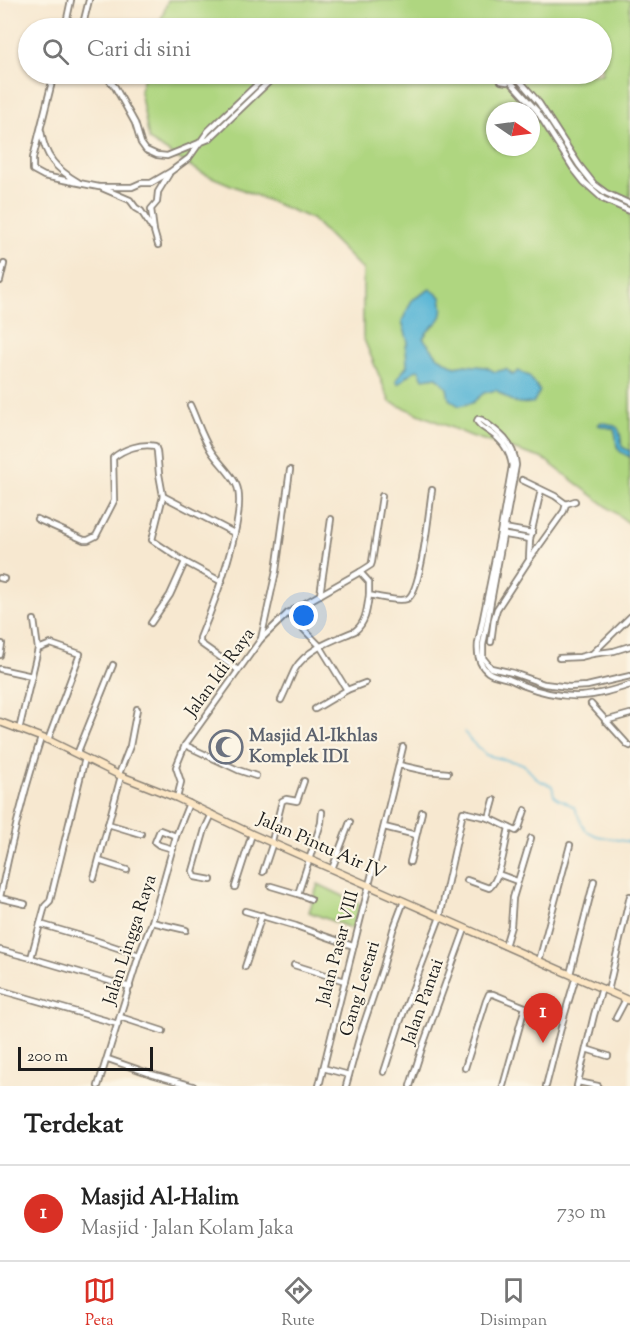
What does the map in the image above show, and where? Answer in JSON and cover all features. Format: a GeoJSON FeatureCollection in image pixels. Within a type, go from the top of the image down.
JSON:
{"type":"FeatureCollection","features":[{"type":"Feature","properties":{"kind":"main road","name":"Jalan Pintu Air IV"},"geometry":{"type":"LineString","coordinates":[[0,722],[189,803],[252,834],[628,1000]]}},
{"type":"Feature","properties":{"kind":"street"},"geometry":{"type":"LineString","coordinates":[[67,18],[71,0]]}},
{"type":"Feature","properties":{"kind":"street"},"geometry":{"type":"LineString","coordinates":[[84,18],[88,0]]}},
{"type":"Feature","properties":{"kind":"street"},"geometry":{"type":"LineString","coordinates":[[52,84],[33,158],[33,170],[44,176],[99,187],[132,187],[141,183],[151,183],[170,172],[189,158],[208,131],[257,84]]}},
{"type":"Feature","properties":{"kind":"street"},"geometry":{"type":"LineString","coordinates":[[112,84],[135,123],[141,143],[146,150],[167,156],[209,139],[267,84]]}},
{"type":"Feature","properties":{"kind":"street"},"geometry":{"type":"LineString","coordinates":[[513,84],[537,111],[573,168],[590,188],[630,211]]}},
{"type":"Feature","properties":{"kind":"street"},"geometry":{"type":"LineString","coordinates":[[523,84],[539,103],[594,184],[605,196],[630,204]]}},
{"type":"Feature","properties":{"kind":"street"},"geometry":{"type":"LineString","coordinates":[[41,128],[43,145],[50,158],[62,171],[82,184]]}},
{"type":"Feature","properties":{"kind":"street"},"geometry":{"type":"LineString","coordinates":[[51,177],[56,166]]}},
{"type":"Feature","properties":{"kind":"street"},"geometry":{"type":"LineString","coordinates":[[158,245],[151,209],[157,202],[158,192],[170,172]]}},
{"type":"Feature","properties":{"kind":"street"},"geometry":{"type":"LineString","coordinates":[[99,187],[130,200],[141,211],[154,231]]}},
{"type":"Feature","properties":{"kind":"street"},"geometry":{"type":"LineString","coordinates":[[0,280],[4,264]]}},
{"type":"Feature","properties":{"kind":"street"},"geometry":{"type":"LineString","coordinates":[[190,405],[212,452],[236,483],[239,502],[222,582],[200,643],[238,670]]}},
{"type":"Feature","properties":{"kind":"street"},"geometry":{"type":"LineString","coordinates":[[503,528],[516,469],[516,459],[505,437],[478,419],[479,425],[501,442],[511,461],[502,534],[478,643],[479,659],[487,672],[534,689],[567,696],[602,693],[630,685]]}},
{"type":"Feature","properties":{"kind":"street"},"geometry":{"type":"LineString","coordinates":[[38,519],[84,540],[92,539],[98,533],[114,501],[113,458],[124,450],[148,445],[156,448],[163,496],[152,540],[185,562],[222,582]]}},
{"type":"Feature","properties":{"kind":"street"},"geometry":{"type":"LineString","coordinates":[[261,639],[276,571],[290,470]]}},
{"type":"Feature","properties":{"kind":"street"},"geometry":{"type":"LineString","coordinates":[[522,480],[566,504]]}},
{"type":"Feature","properties":{"kind":"street"},"geometry":{"type":"LineString","coordinates":[[369,595],[406,599],[412,595],[422,561],[432,490]]}},
{"type":"Feature","properties":{"kind":"street"},"geometry":{"type":"LineString","coordinates":[[529,560],[531,536],[541,490]]}},
{"type":"Feature","properties":{"kind":"street"},"geometry":{"type":"LineString","coordinates":[[163,496],[234,533]]}},
{"type":"Feature","properties":{"kind":"street"},"geometry":{"type":"LineString","coordinates":[[281,700],[300,663],[320,646],[355,632],[365,618],[369,582],[360,572],[372,562],[382,496]]}},
{"type":"Feature","properties":{"kind":"street"},"geometry":{"type":"LineString","coordinates":[[566,504],[575,501]]}},
{"type":"Feature","properties":{"kind":"street"},"geometry":{"type":"LineString","coordinates":[[491,642],[497,609],[564,511],[566,504]]}},
{"type":"Feature","properties":{"kind":"street"},"geometry":{"type":"LineString","coordinates":[[320,595],[331,519]]}},
{"type":"Feature","properties":{"kind":"street"},"geometry":{"type":"LineString","coordinates":[[503,528],[531,536]]}},
{"type":"Feature","properties":{"kind":"street"},"geometry":{"type":"LineString","coordinates":[[502,534],[531,536]]}},
{"type":"Feature","properties":{"kind":"street"},"geometry":{"type":"LineString","coordinates":[[151,623],[170,595],[185,562]]}},
{"type":"Feature","properties":{"kind":"street","name":"Jalan Idi Raya"},"geometry":{"type":"LineString","coordinates":[[177,798],[181,783],[176,767],[185,745],[261,639],[288,613],[360,572]]}},
{"type":"Feature","properties":{"kind":"street"},"geometry":{"type":"LineString","coordinates":[[492,583],[482,654],[485,662],[491,668],[513,672],[544,684],[576,687],[598,684],[630,675]]}},
{"type":"Feature","properties":{"kind":"street"},"geometry":{"type":"LineString","coordinates":[[288,613],[320,646],[347,690]]}},
{"type":"Feature","properties":{"kind":"street"},"geometry":{"type":"LineString","coordinates":[[592,654],[630,617]]}},
{"type":"Feature","properties":{"kind":"street"},"geometry":{"type":"LineString","coordinates":[[19,729],[38,649],[34,620]]}},
{"type":"Feature","properties":{"kind":"street"},"geometry":{"type":"LineString","coordinates":[[610,635],[614,651]]}},
{"type":"Feature","properties":{"kind":"street"},"geometry":{"type":"LineString","coordinates":[[0,655],[2,644]]}},
{"type":"Feature","properties":{"kind":"street"},"geometry":{"type":"LineString","coordinates":[[25,904],[0,898],[11,843],[23,797],[44,739],[80,654],[51,644],[38,649]]}},
{"type":"Feature","properties":{"kind":"street"},"geometry":{"type":"LineString","coordinates":[[559,658],[580,657],[630,646]]}},
{"type":"Feature","properties":{"kind":"street"},"geometry":{"type":"LineString","coordinates":[[77,754],[113,665]]}},
{"type":"Feature","properties":{"kind":"street"},"geometry":{"type":"LineString","coordinates":[[0,669],[32,676]]}},
{"type":"Feature","properties":{"kind":"street"},"geometry":{"type":"LineString","coordinates":[[512,680],[513,672]]}},
{"type":"Feature","properties":{"kind":"street"},"geometry":{"type":"LineString","coordinates":[[315,709],[365,682]]}},
{"type":"Feature","properties":{"kind":"street"},"geometry":{"type":"LineString","coordinates":[[591,704],[630,746]]}},
{"type":"Feature","properties":{"kind":"street"},"geometry":{"type":"LineString","coordinates":[[94,878],[120,775],[130,746],[137,709]]}},
{"type":"Feature","properties":{"kind":"street"},"geometry":{"type":"LineString","coordinates":[[605,721],[630,714]]}},
{"type":"Feature","properties":{"kind":"street"},"geometry":{"type":"LineString","coordinates":[[185,745],[256,776]]}},
{"type":"Feature","properties":{"kind":"street","name":"Jalan Pasar VIII"},"geometry":{"type":"LineString","coordinates":[[319,1086],[403,747]]}},
{"type":"Feature","properties":{"kind":"street"},"geometry":{"type":"LineString","coordinates":[[32,958],[45,906],[50,901],[85,758]]}},
{"type":"Feature","properties":{"kind":"street"},"geometry":{"type":"LineString","coordinates":[[399,765],[448,773]]}},
{"type":"Feature","properties":{"kind":"street"},"geometry":{"type":"LineString","coordinates":[[263,872],[282,801],[286,799],[297,801],[304,781]]}},
{"type":"Feature","properties":{"kind":"street"},"geometry":{"type":"LineString","coordinates":[[489,818],[494,800]]}},
{"type":"Feature","properties":{"kind":"street","name":"Jalan Lingga Raya"},"geometry":{"type":"LineString","coordinates":[[98,1086],[189,803]]}},
{"type":"Feature","properties":{"kind":"street"},"geometry":{"type":"LineString","coordinates":[[384,1072],[399,1022],[440,917],[463,812],[489,818],[516,831],[525,810]]}},
{"type":"Feature","properties":{"kind":"street"},"geometry":{"type":"LineString","coordinates":[[298,894],[321,823],[322,812]]}},
{"type":"Feature","properties":{"kind":"street"},"geometry":{"type":"LineString","coordinates":[[410,862],[422,812]]}},
{"type":"Feature","properties":{"kind":"street"},"geometry":{"type":"LineString","coordinates":[[211,880],[195,877],[193,871],[212,814]]}},
{"type":"Feature","properties":{"kind":"street"},"geometry":{"type":"LineString","coordinates":[[332,869],[350,822]]}},
{"type":"Feature","properties":{"kind":"street"},"geometry":{"type":"LineString","coordinates":[[108,824],[141,834]]}},
{"type":"Feature","properties":{"kind":"street"},"geometry":{"type":"LineString","coordinates":[[384,827],[416,836]]}},
{"type":"Feature","properties":{"kind":"street"},"geometry":{"type":"LineString","coordinates":[[467,880],[491,888],[498,874],[509,828]]}},
{"type":"Feature","properties":{"kind":"street"},"geometry":{"type":"LineString","coordinates":[[173,849],[155,842],[160,830],[177,836]]}},
{"type":"Feature","properties":{"kind":"street"},"geometry":{"type":"LineString","coordinates":[[236,887],[252,834]]}},
{"type":"Feature","properties":{"kind":"street"},"geometry":{"type":"LineString","coordinates":[[505,946],[511,926],[512,904],[517,881],[531,838]]}},
{"type":"Feature","properties":{"kind":"street"},"geometry":{"type":"LineString","coordinates":[[539,961],[570,845]]}},
{"type":"Feature","properties":{"kind":"street"},"geometry":{"type":"LineString","coordinates":[[99,861],[127,870]]}},
{"type":"Feature","properties":{"kind":"street"},"geometry":{"type":"LineString","coordinates":[[498,874],[517,881]]}},
{"type":"Feature","properties":{"kind":"street"},"geometry":{"type":"LineString","coordinates":[[546,1086],[594,881]]}},
{"type":"Feature","properties":{"kind":"street"},"geometry":{"type":"LineString","coordinates":[[271,886],[311,899]]}},
{"type":"Feature","properties":{"kind":"street"},"geometry":{"type":"LineString","coordinates":[[598,1086],[578,1084],[594,1015],[605,990],[630,896]]}},
{"type":"Feature","properties":{"kind":"street","name":"Gang Lestari"},"geometry":{"type":"LineString","coordinates":[[346,1086],[360,1035],[404,901]]}},
{"type":"Feature","properties":{"kind":"street"},"geometry":{"type":"LineString","coordinates":[[245,911],[353,946]]}},
{"type":"Feature","properties":{"kind":"street"},"geometry":{"type":"LineString","coordinates":[[245,967],[262,915]]}},
{"type":"Feature","properties":{"kind":"street"},"geometry":{"type":"LineString","coordinates":[[152,922],[186,930]]}},
{"type":"Feature","properties":{"kind":"street"},"geometry":{"type":"LineString","coordinates":[[40,924],[139,955]]}},
{"type":"Feature","properties":{"kind":"street","name":"Jalan Pantai"},"geometry":{"type":"LineString","coordinates":[[410,1086],[465,928]]}},
{"type":"Feature","properties":{"kind":"street"},"geometry":{"type":"LineString","coordinates":[[0,950],[130,987]]}},
{"type":"Feature","properties":{"kind":"street"},"geometry":{"type":"LineString","coordinates":[[294,964],[345,981]]}},
{"type":"Feature","properties":{"kind":"street"},"geometry":{"type":"LineString","coordinates":[[0,990],[118,1024]]}},
{"type":"Feature","properties":{"kind":"street"},"geometry":{"type":"LineString","coordinates":[[465,1068],[488,995],[493,994],[563,1020]]}},
{"type":"Feature","properties":{"kind":"street"},"geometry":{"type":"LineString","coordinates":[[616,1018],[628,1000]]}},
{"type":"Feature","properties":{"kind":"street"},"geometry":{"type":"LineString","coordinates":[[503,1086],[525,1007]]}},
{"type":"Feature","properties":{"kind":"street"},"geometry":{"type":"LineString","coordinates":[[120,1017],[164,1031]]}},
{"type":"Feature","properties":{"kind":"street"},"geometry":{"type":"LineString","coordinates":[[586,1049],[608,1056]]}},
{"type":"Feature","properties":{"kind":"street"},"geometry":{"type":"LineString","coordinates":[[108,1059],[193,1086]]}},
{"type":"Feature","properties":{"kind":"street"},"geometry":{"type":"LineString","coordinates":[[323,1068],[349,1075]]}},
{"type":"Feature","properties":{"kind":"green space"},"geometry":{"type":"Polygon","coordinates":[[[168,0],[630,0],[630,524],[544,459],[471,436],[390,402],[363,337],[363,270],[312,219],[200,172],[149,140],[140,90],[142,84],[612,84],[612,18],[162,18],[168,0]]]}},
{"type":"Feature","properties":{"kind":"green space"},"geometry":{"type":"Polygon","coordinates":[[[318,884],[360,904],[353,929],[309,912],[318,884]]]}},
{"type":"Feature","properties":{"kind":"water"},"geometry":{"type":"Polygon","coordinates":[[[430,289],[441,297],[442,313],[423,338],[438,357],[455,367],[465,365],[486,367],[495,372],[506,369],[513,375],[518,371],[529,376],[540,391],[533,403],[513,401],[496,390],[484,393],[472,403],[459,406],[449,399],[447,388],[437,377],[423,379],[419,370],[414,371],[398,384],[396,380],[407,366],[406,346],[408,342],[402,321],[412,300],[430,289]]]}},
{"type":"Feature","properties":{"kind":"water"},"geometry":{"type":"Polygon","coordinates":[[[601,422],[619,429],[622,447],[630,451],[630,457],[618,448],[614,429],[598,425],[601,422]]]}},
{"type":"Feature","properties":{"kind":"waterway"},"geometry":{"type":"LineString","coordinates":[[465,732],[486,755],[523,764],[538,780],[552,786],[554,795],[558,799],[574,807],[585,830],[597,836],[630,842]]}},
{"type":"Feature","properties":{"kind":"place","name":"Masjid Al-Ikhlas Komplek IDI"},"geometry":{"type":"Point","coordinates":[226,747]}},
{"type":"Feature","properties":{"kind":"place","name":"Masjid Al-Halim"},"geometry":{"type":"Point","coordinates":[543,1043]}}]}
